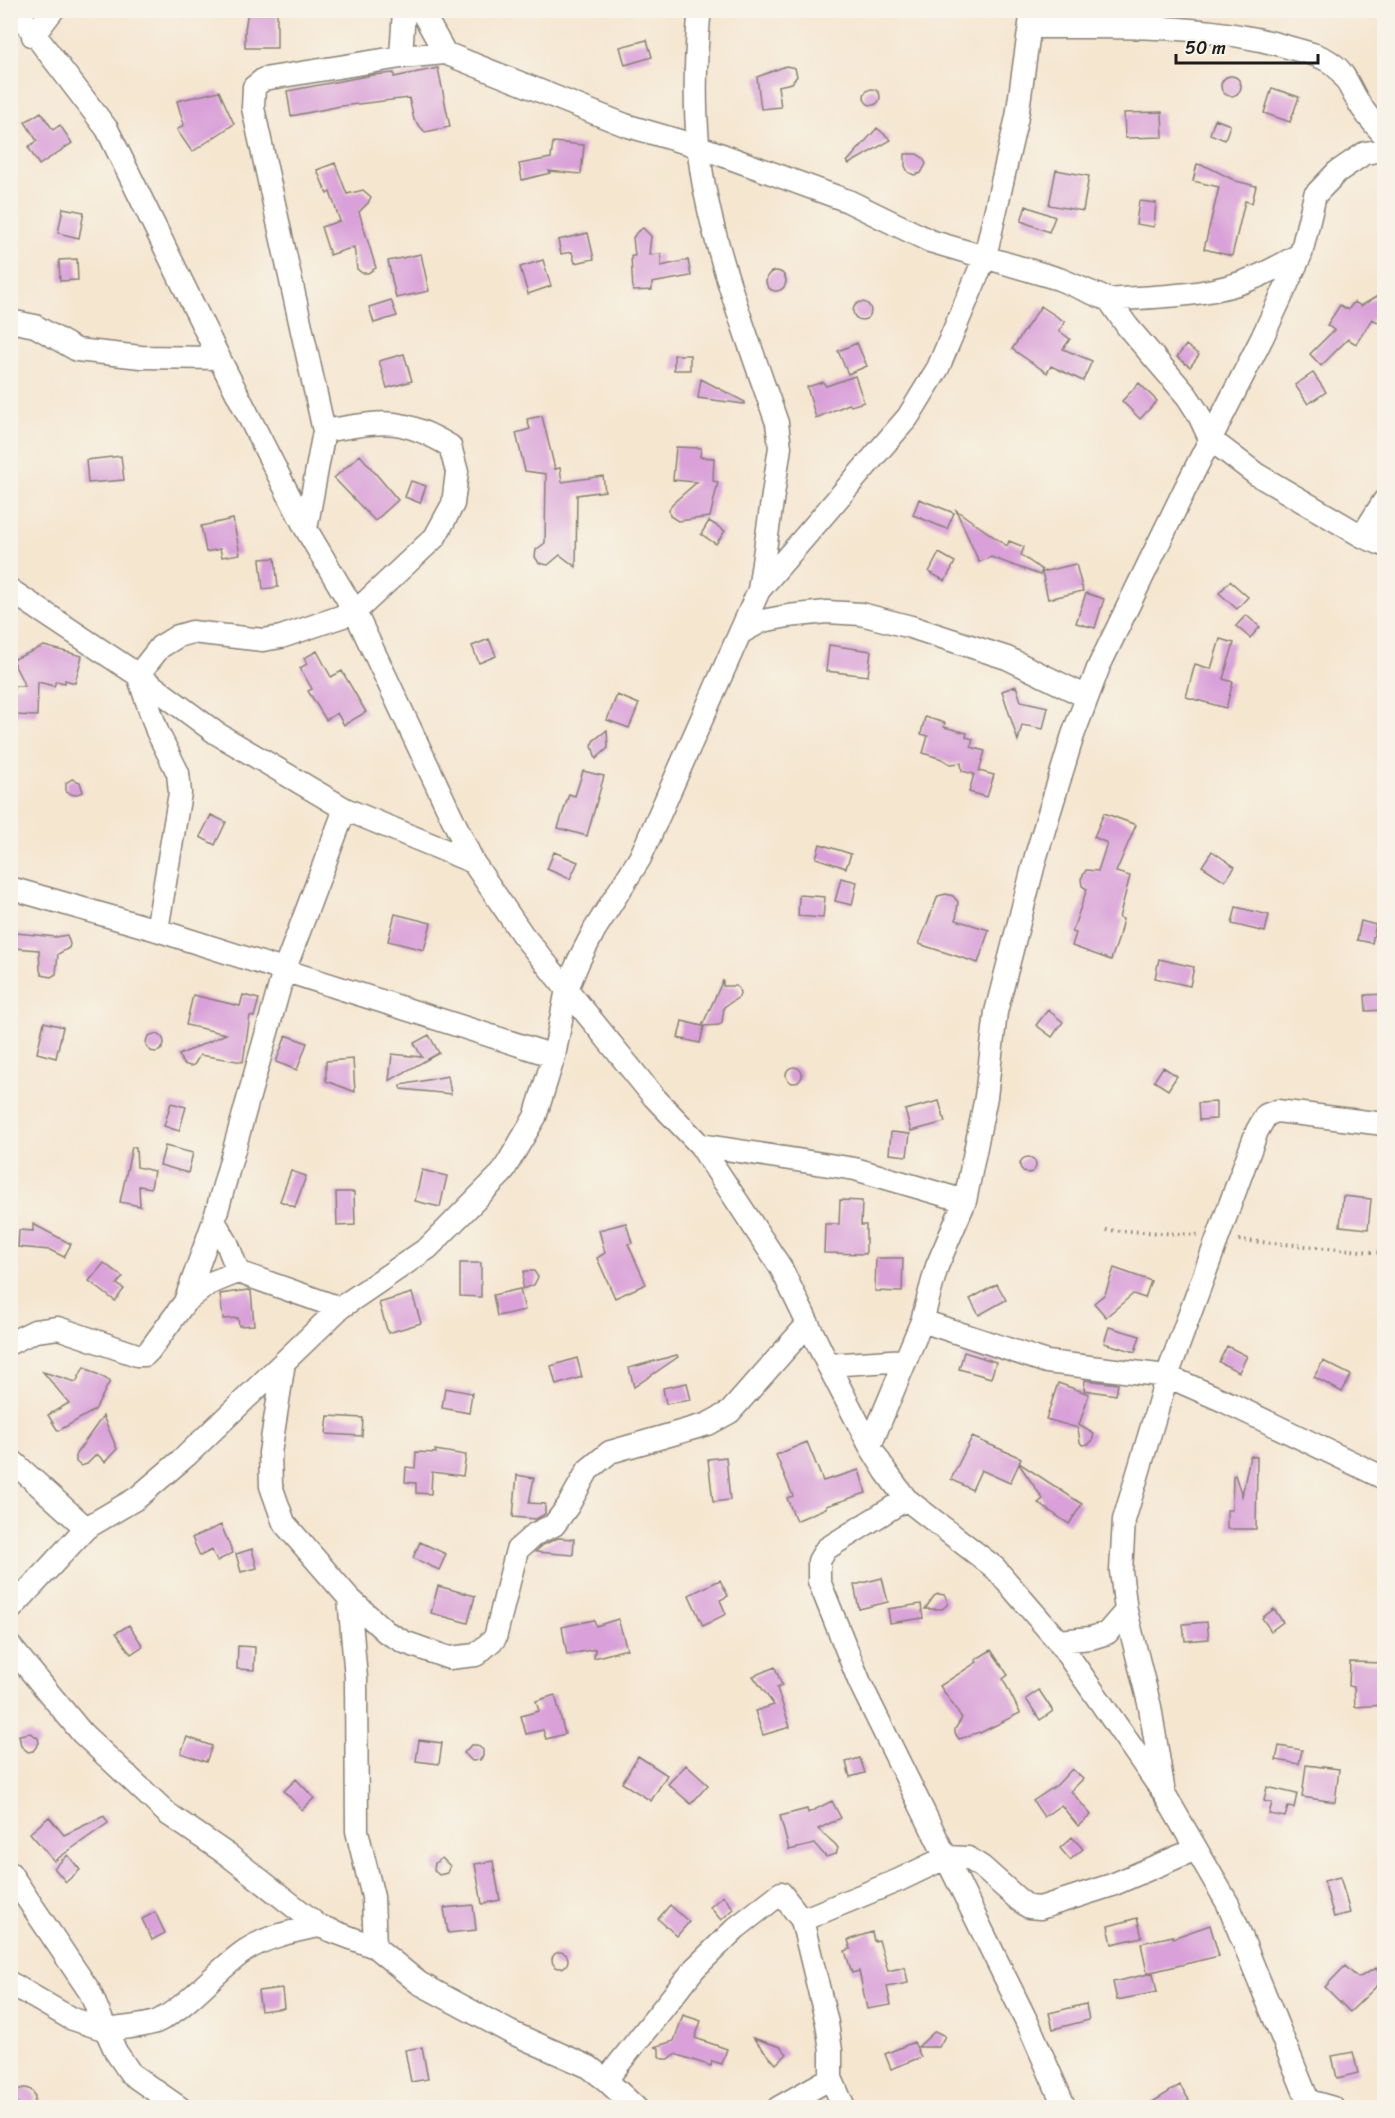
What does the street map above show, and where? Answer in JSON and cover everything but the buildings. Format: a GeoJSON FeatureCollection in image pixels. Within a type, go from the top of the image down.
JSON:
{"type":"FeatureCollection","features":[{"type":"Feature","properties":{"kind":"street"},"geometry":{"type":"LineString","coordinates":[[16,10],[33,36],[107,129],[306,529],[355,612],[473,862],[522,934],[654,1097],[700,1145],[781,1268],[807,1325],[870,1446],[906,1499],[995,1568],[1059,1641],[1165,1795],[1228,1904],[1310,2104],[1333,2108]]}},
{"type":"Feature","properties":{"kind":"street"},"geometry":{"type":"LineString","coordinates":[[33,36],[53,10]]}},
{"type":"Feature","properties":{"kind":"street"},"geometry":{"type":"LineString","coordinates":[[401,57],[404,10]]}},
{"type":"Feature","properties":{"kind":"street"},"geometry":{"type":"LineString","coordinates":[[421,10],[445,53]]}},
{"type":"Feature","properties":{"kind":"street"},"geometry":{"type":"LineString","coordinates":[[10,1610],[86,1528],[137,1498],[186,1456],[340,1308],[428,1248],[502,1173],[535,1117],[554,1056],[567,989],[579,960],[595,928],[640,858],[759,590],[780,447],[777,423],[726,275],[705,194],[695,73],[701,10]]}},
{"type":"Feature","properties":{"kind":"street"},"geometry":{"type":"LineString","coordinates":[[759,590],[909,417],[938,368],[985,256],[1017,117],[1032,19],[1220,32],[1276,43],[1306,52],[1333,63],[1340,70],[1360,106],[1384,135]]}},
{"type":"Feature","properties":{"kind":"street"},"geometry":{"type":"LineString","coordinates":[[306,529],[324,431],[253,108],[254,87],[264,79],[401,57],[445,53],[625,125],[700,147],[848,201],[930,241],[1059,279],[1109,300],[1190,294],[1229,286],[1255,278],[1301,254]]}},
{"type":"Feature","properties":{"kind":"street"},"geometry":{"type":"LineString","coordinates":[[870,1446],[922,1322],[937,1266],[964,1202],[986,1097],[996,1012],[1036,856],[1073,735],[1100,666],[1301,254],[1315,195],[1337,172],[1365,153],[1384,150]]}},
{"type":"Feature","properties":{"kind":"street"},"geometry":{"type":"LineString","coordinates":[[1109,300],[1127,326],[1187,396],[1198,413],[1210,440],[1256,474],[1362,536],[1384,545]]}},
{"type":"Feature","properties":{"kind":"street"},"geometry":{"type":"LineString","coordinates":[[10,321],[35,327],[77,350],[141,357],[219,358]]}},
{"type":"Feature","properties":{"kind":"street"},"geometry":{"type":"LineString","coordinates":[[138,675],[160,648],[178,636],[192,632],[263,640],[281,637],[355,612],[435,537],[453,504],[458,472],[450,446],[428,433],[405,424],[381,422],[324,431]]}},
{"type":"Feature","properties":{"kind":"street"},"geometry":{"type":"LineString","coordinates":[[1362,536],[1384,501]]}},
{"type":"Feature","properties":{"kind":"street"},"geometry":{"type":"LineString","coordinates":[[10,590],[138,675],[216,734],[345,809],[473,862]]}},
{"type":"Feature","properties":{"kind":"street"},"geometry":{"type":"LineString","coordinates":[[740,633],[762,621],[788,616],[827,612],[861,614],[912,627],[1007,658],[1088,697]]}},
{"type":"Feature","properties":{"kind":"street"},"geometry":{"type":"LineString","coordinates":[[138,675],[157,731],[178,772],[180,793],[157,930]]}},
{"type":"Feature","properties":{"kind":"street"},"geometry":{"type":"LineString","coordinates":[[186,1302],[214,1221],[284,970],[345,809]]}},
{"type":"Feature","properties":{"kind":"street"},"geometry":{"type":"LineString","coordinates":[[10,888],[157,930],[554,1056]]}},
{"type":"Feature","properties":{"kind":"street"},"geometry":{"type":"LineString","coordinates":[[1165,1795],[1150,1707],[1126,1611],[1121,1571],[1124,1520],[1167,1376],[1257,1131],[1266,1115],[1277,1112],[1384,1124]]}},
{"type":"Feature","properties":{"kind":"street"},"geometry":{"type":"LineString","coordinates":[[700,1145],[855,1169],[964,1202]]}},
{"type":"Feature","properties":{"kind":"street"},"geometry":{"type":"LineString","coordinates":[[214,1221],[227,1243],[238,1272]]}},
{"type":"Feature","properties":{"kind":"street"},"geometry":{"type":"LineString","coordinates":[[10,1343],[35,1331],[58,1328],[136,1355],[145,1355],[186,1302],[208,1284],[238,1272],[340,1308]]}},
{"type":"Feature","properties":{"kind":"street"},"geometry":{"type":"LineString","coordinates":[[922,1322],[1047,1362],[1167,1376],[1384,1478]]}},
{"type":"Feature","properties":{"kind":"street"},"geometry":{"type":"LineString","coordinates":[[284,1362],[270,1453],[271,1486],[284,1523],[349,1598],[386,1632],[405,1642],[449,1658],[476,1655],[495,1638],[517,1550],[535,1534],[554,1525],[568,1506],[588,1470],[610,1452],[708,1424],[730,1412],[807,1325]]}},
{"type":"Feature","properties":{"kind":"street"},"geometry":{"type":"LineString","coordinates":[[828,1365],[906,1360]]}},
{"type":"Feature","properties":{"kind":"street"},"geometry":{"type":"LineString","coordinates":[[10,1460],[86,1528]]}},
{"type":"Feature","properties":{"kind":"street"},"geometry":{"type":"LineString","coordinates":[[906,1499],[826,1549],[819,1561],[819,1581],[860,1683],[1030,2028],[1065,2108]]}},
{"type":"Feature","properties":{"kind":"street"},"geometry":{"type":"LineString","coordinates":[[349,1598],[356,1678],[357,1831],[373,1897],[375,1947]]}},
{"type":"Feature","properties":{"kind":"street"},"geometry":{"type":"LineString","coordinates":[[1059,1641],[1091,1638],[1107,1633],[1126,1611]]}},
{"type":"Feature","properties":{"kind":"street"},"geometry":{"type":"LineString","coordinates":[[10,1646],[82,1733],[168,1814],[228,1856],[319,1926],[375,1947],[419,1983],[510,2032],[589,2067],[636,2108]]}},
{"type":"Feature","properties":{"kind":"street"},"geometry":{"type":"LineString","coordinates":[[802,1920],[899,1880],[947,1857],[968,1858],[982,1867],[1018,1900],[1029,1907],[1040,1908],[1112,1885],[1196,1850]]}},
{"type":"Feature","properties":{"kind":"street"},"geometry":{"type":"LineString","coordinates":[[10,1873],[90,1992],[116,2052],[131,2074],[180,2108]]}},
{"type":"Feature","properties":{"kind":"street"},"geometry":{"type":"LineString","coordinates":[[606,2080],[695,1968],[736,1928],[781,1893],[802,1920],[827,2023],[831,2051],[831,2078],[844,2108]]}},
{"type":"Feature","properties":{"kind":"street"},"geometry":{"type":"LineString","coordinates":[[10,1983],[70,2018],[106,2030],[148,2024],[159,2021],[173,2012],[246,1950],[279,1934],[319,1926]]}},
{"type":"Feature","properties":{"kind":"street"},"geometry":{"type":"LineString","coordinates":[[778,2108],[831,2078]]}},
{"type":"Feature","properties":{"kind":"path"},"geometry":{"type":"LineString","coordinates":[[1107,1230],[1201,1235],[1384,1252]]}}]}
